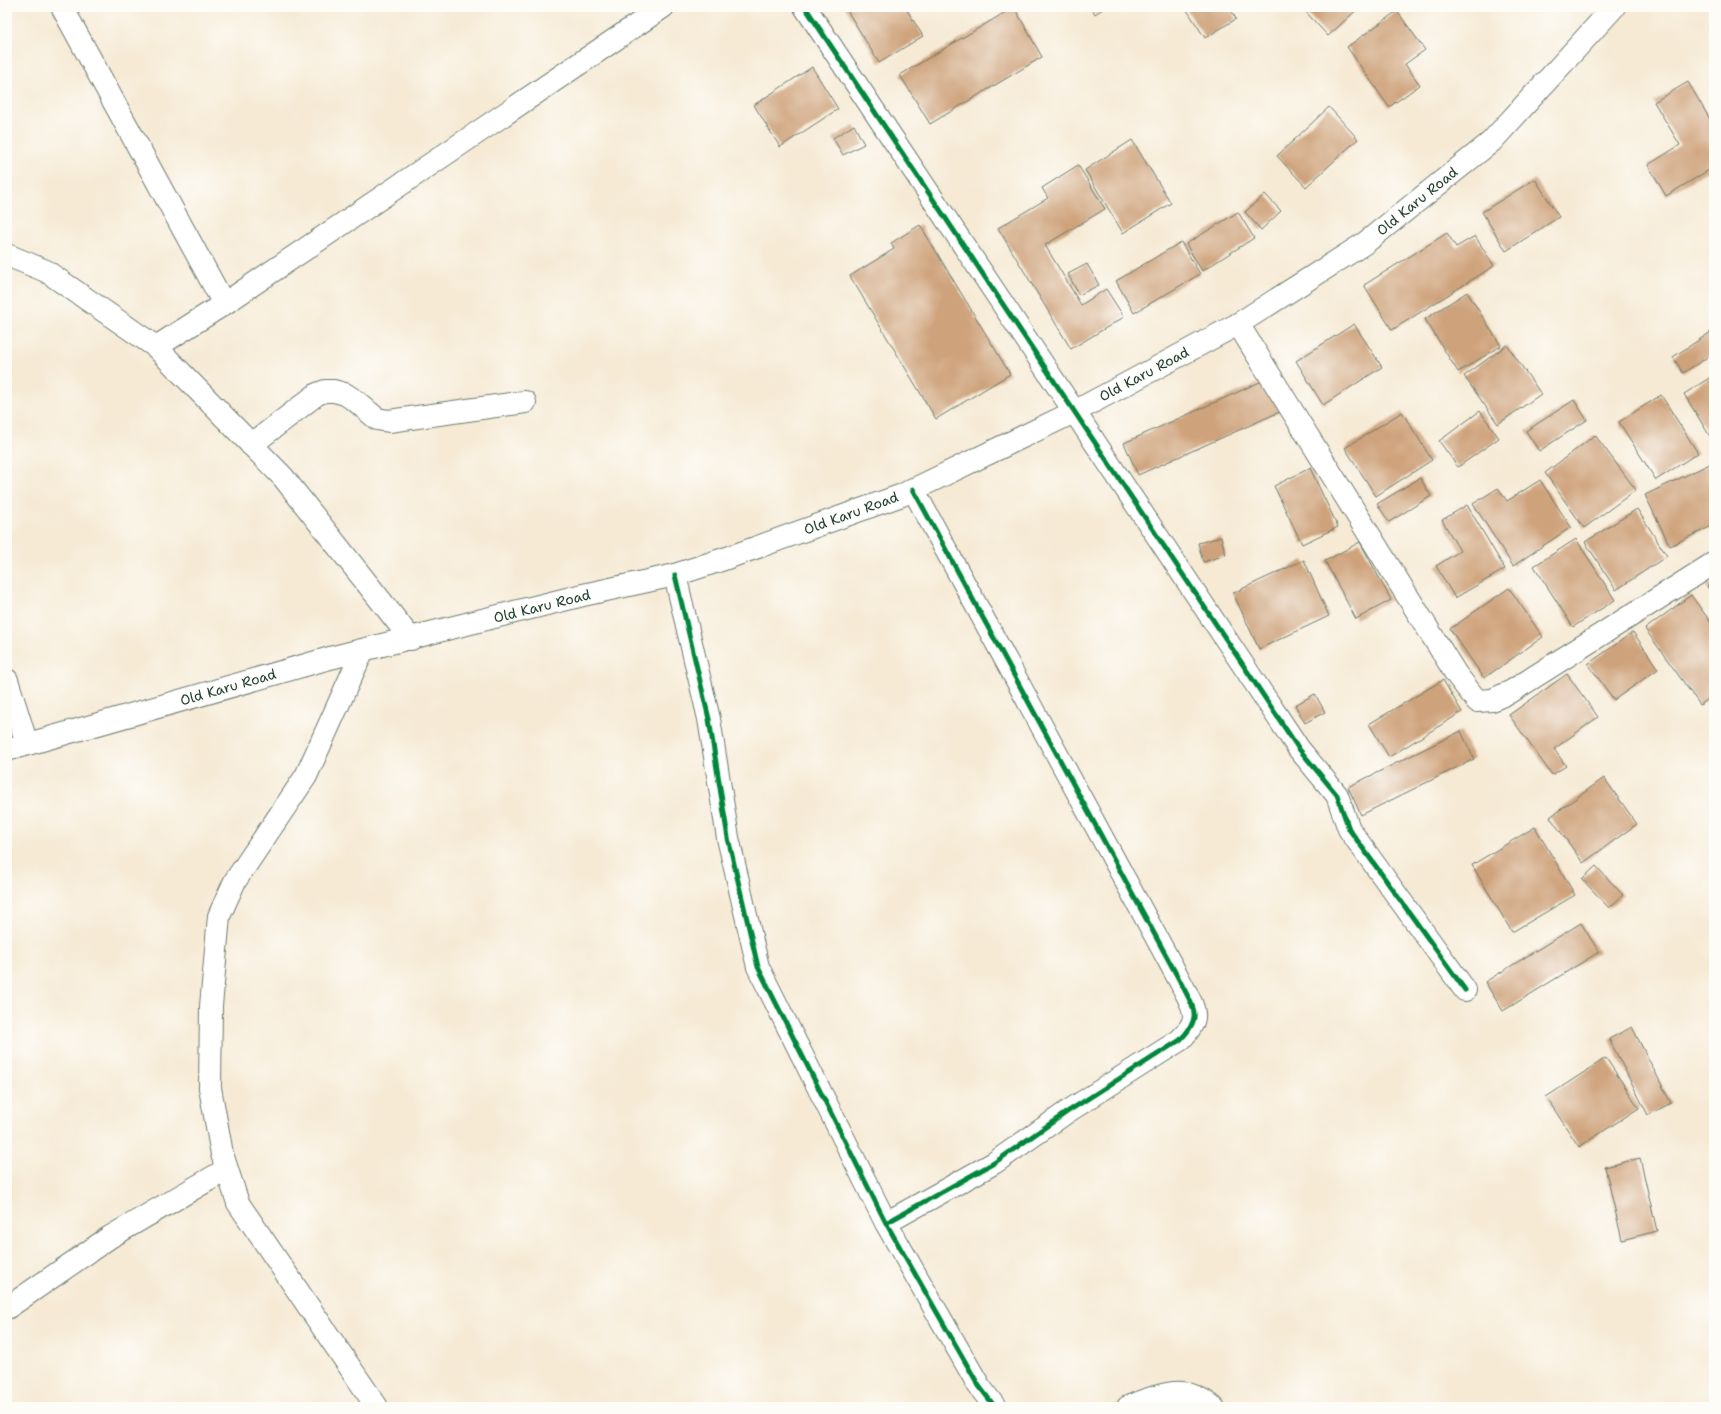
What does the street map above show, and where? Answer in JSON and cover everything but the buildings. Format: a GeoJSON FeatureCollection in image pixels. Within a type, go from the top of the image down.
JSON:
{"type":"FeatureCollection","features":[{"type":"Feature","properties":{"kind":"street"},"geometry":{"type":"LineString","coordinates":[[62,7],[224,304]]}},
{"type":"Feature","properties":{"kind":"street"},"geometry":{"type":"LineString","coordinates":[[156,347],[224,304],[663,7]]}},
{"type":"Feature","properties":{"kind":"street"},"geometry":{"type":"LineString","coordinates":[[806,7],[1299,749],[1337,795],[1349,829],[1465,990]]}},
{"type":"Feature","properties":{"kind":"street","name":"Old Karu Road"},"geometry":{"type":"LineString","coordinates":[[17,747],[323,660],[675,575],[741,553],[913,490],[1074,412],[1238,324],[1365,243],[1491,142],[1614,7]]}},
{"type":"Feature","properties":{"kind":"street"},"geometry":{"type":"LineString","coordinates":[[7,255],[46,271],[156,347],[283,476],[411,639]]}},
{"type":"Feature","properties":{"kind":"street"},"geometry":{"type":"LineString","coordinates":[[1238,324],[1456,674],[1476,701],[1492,700],[1512,691],[1714,563]]}},
{"type":"Feature","properties":{"kind":"street"},"geometry":{"type":"LineString","coordinates":[[251,444],[317,394],[325,391],[345,394],[356,401],[377,419],[389,421],[525,402]]}},
{"type":"Feature","properties":{"kind":"street"},"geometry":{"type":"LineString","coordinates":[[886,1223],[994,1163],[1066,1112],[1180,1040],[1190,1030],[1195,1020],[1192,1006],[1181,983],[913,490]]}},
{"type":"Feature","properties":{"kind":"street"},"geometry":{"type":"LineString","coordinates":[[675,575],[709,719],[728,838],[758,967],[886,1223],[979,1386],[995,1407]]}},
{"type":"Feature","properties":{"kind":"street"},"geometry":{"type":"LineString","coordinates":[[363,650],[306,776],[235,881],[219,916],[211,1006],[210,1088],[222,1154],[238,1203],[377,1407]]}},
{"type":"Feature","properties":{"kind":"street"},"geometry":{"type":"LineString","coordinates":[[7,680],[17,747]]}},
{"type":"Feature","properties":{"kind":"street"},"geometry":{"type":"LineString","coordinates":[[7,1308],[110,1236],[227,1169]]}},
{"type":"Feature","properties":{"kind":"street"},"geometry":{"type":"LineString","coordinates":[[1128,1407],[1159,1396],[1182,1393],[1208,1403],[1213,1407]]}},
{"type":"Feature","properties":{"kind":"cycle path"},"geometry":{"type":"LineString","coordinates":[[805,7],[1299,749],[1337,795],[1349,829],[1465,990]]}},
{"type":"Feature","properties":{"kind":"cycle path"},"geometry":{"type":"LineString","coordinates":[[886,1223],[994,1163],[1067,1112],[1180,1040],[1192,1025],[1194,1019],[1194,1013],[1190,1000],[1181,983],[913,489]]}},
{"type":"Feature","properties":{"kind":"cycle path"},"geometry":{"type":"LineString","coordinates":[[675,575],[709,719],[728,838],[758,967],[886,1223],[979,1386],[995,1407]]}}]}
